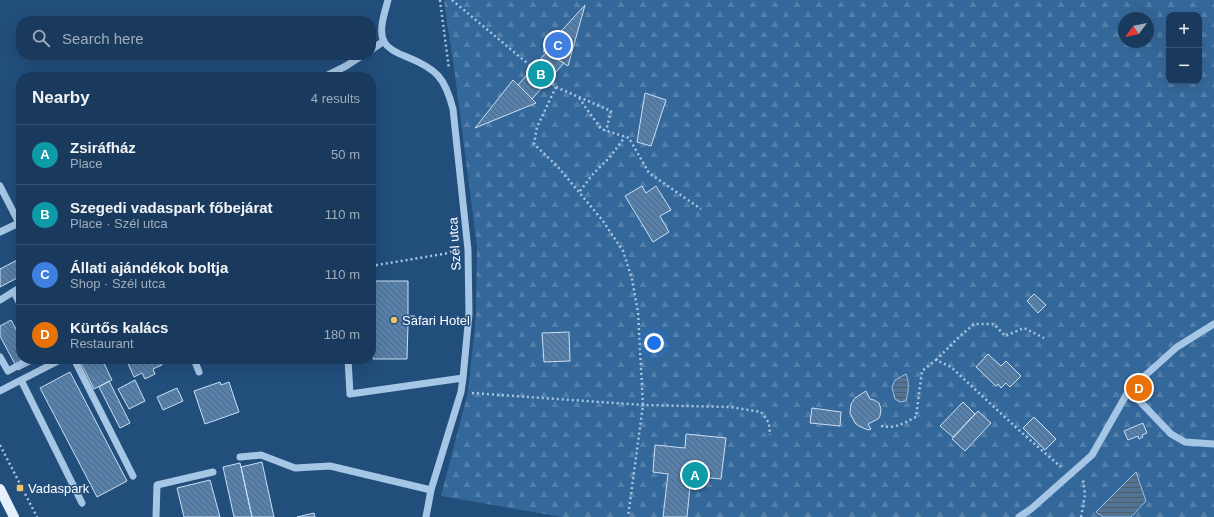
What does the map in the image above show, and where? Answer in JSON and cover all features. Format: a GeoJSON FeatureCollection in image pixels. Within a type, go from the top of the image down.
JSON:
{"type":"FeatureCollection","features":[{"type":"Feature","properties":{"kind":"main road"},"geometry":{"type":"LineString","coordinates":[[0,489],[14,517]]}},
{"type":"Feature","properties":{"kind":"street"},"geometry":{"type":"LineString","coordinates":[[376,47],[384,41],[382,30],[388,0]]}},
{"type":"Feature","properties":{"kind":"street","name":"Szél utca"},"geometry":{"type":"LineString","coordinates":[[384,41],[390,48],[399,54],[419,62],[434,72],[444,82],[449,92],[453,109],[468,250],[469,314],[461,392],[431,490],[426,517]]}},
{"type":"Feature","properties":{"kind":"street"},"geometry":{"type":"LineString","coordinates":[[334,72],[355,60]]}},
{"type":"Feature","properties":{"kind":"street"},"geometry":{"type":"LineString","coordinates":[[0,186],[16,215]]}},
{"type":"Feature","properties":{"kind":"street"},"geometry":{"type":"LineString","coordinates":[[0,232],[16,224]]}},
{"type":"Feature","properties":{"kind":"street"},"geometry":{"type":"LineString","coordinates":[[0,300],[14,292],[16,296]]}},
{"type":"Feature","properties":{"kind":"street"},"geometry":{"type":"LineString","coordinates":[[1019,517],[1031,509],[1070,476],[1092,455],[1129,390],[1177,347],[1214,324]]}},
{"type":"Feature","properties":{"kind":"street"},"geometry":{"type":"LineString","coordinates":[[0,357],[8,371],[21,364]]}},
{"type":"Feature","properties":{"kind":"street"},"geometry":{"type":"LineString","coordinates":[[0,391],[52,364]]}},
{"type":"Feature","properties":{"kind":"street"},"geometry":{"type":"LineString","coordinates":[[77,364],[133,476]]}},
{"type":"Feature","properties":{"kind":"street"},"geometry":{"type":"LineString","coordinates":[[196,364],[199,372]]}},
{"type":"Feature","properties":{"kind":"street"},"geometry":{"type":"LineString","coordinates":[[348,364],[350,394],[463,378]]}},
{"type":"Feature","properties":{"kind":"street"},"geometry":{"type":"LineString","coordinates":[[21,380],[82,502]]}},
{"type":"Feature","properties":{"kind":"street"},"geometry":{"type":"LineString","coordinates":[[1129,390],[1171,434],[1185,442],[1214,444]]}},
{"type":"Feature","properties":{"kind":"street"},"geometry":{"type":"LineString","coordinates":[[240,457],[261,455],[295,468],[330,466],[431,490]]}},
{"type":"Feature","properties":{"kind":"street"},"geometry":{"type":"LineString","coordinates":[[156,517],[158,485],[213,472]]}},
{"type":"Feature","properties":{"kind":"path"},"geometry":{"type":"LineString","coordinates":[[440,0],[450,73],[449,92]]}},
{"type":"Feature","properties":{"kind":"path"},"geometry":{"type":"LineString","coordinates":[[452,0],[533,68]]}},
{"type":"Feature","properties":{"kind":"path"},"geometry":{"type":"LineString","coordinates":[[549,80],[556,87],[611,111],[606,131]]}},
{"type":"Feature","properties":{"kind":"path"},"geometry":{"type":"LineString","coordinates":[[556,87],[537,127],[534,144],[558,166],[580,191],[603,221],[623,252],[632,279],[638,312],[643,405],[628,517]]}},
{"type":"Feature","properties":{"kind":"path"},"geometry":{"type":"LineString","coordinates":[[579,98],[601,129],[629,138],[649,173],[701,209]]}},
{"type":"Feature","properties":{"kind":"path"},"geometry":{"type":"LineString","coordinates":[[580,191],[625,137]]}},
{"type":"Feature","properties":{"kind":"path"},"geometry":{"type":"LineString","coordinates":[[376,265],[468,250]]}},
{"type":"Feature","properties":{"kind":"path"},"geometry":{"type":"LineString","coordinates":[[881,426],[890,428],[916,417],[922,371],[936,360],[974,324],[994,324],[1005,336],[1024,328],[1044,338]]}},
{"type":"Feature","properties":{"kind":"path"},"geometry":{"type":"LineString","coordinates":[[936,360],[951,367],[1070,476]]}},
{"type":"Feature","properties":{"kind":"path"},"geometry":{"type":"LineString","coordinates":[[461,392],[643,405],[730,407],[761,412],[769,423],[770,435]]}},
{"type":"Feature","properties":{"kind":"path"},"geometry":{"type":"LineString","coordinates":[[0,444],[37,517]]}},
{"type":"Feature","properties":{"kind":"path"},"geometry":{"type":"LineString","coordinates":[[1081,465],[1085,495],[1081,517]]}},
{"type":"Feature","properties":{"kind":"green space"},"geometry":{"type":"Polygon","coordinates":[[[445,0],[1214,0],[1214,517],[562,517],[441,496],[468,392],[476,315],[477,247],[454,67],[444,2],[445,0]]]}},
{"type":"Feature","properties":{"kind":"shaded area"},"geometry":{"type":"Polygon","coordinates":[[[906,374],[908,385],[907,398],[906,401],[900,402],[895,399],[892,387],[895,380],[906,374]]]}},
{"type":"Feature","properties":{"kind":"shaded area"},"geometry":{"type":"Polygon","coordinates":[[[1136,472],[1146,501],[1131,517],[1103,517],[1096,512],[1136,472]]]}},
{"type":"Feature","properties":{"kind":"building"},"geometry":{"type":"Polygon","coordinates":[[[585,5],[568,66],[543,51],[585,5]]]}},
{"type":"Feature","properties":{"kind":"building"},"geometry":{"type":"Polygon","coordinates":[[[546,53],[564,63],[532,99],[518,85],[546,53]]]}},
{"type":"Feature","properties":{"kind":"building"},"geometry":{"type":"Polygon","coordinates":[[[513,80],[536,103],[475,128],[513,80]]]}},
{"type":"Feature","properties":{"kind":"building"},"geometry":{"type":"Polygon","coordinates":[[[645,93],[666,100],[651,146],[637,142],[645,93]]]}},
{"type":"Feature","properties":{"kind":"building"},"geometry":{"type":"Polygon","coordinates":[[[642,186],[646,193],[656,186],[671,210],[660,216],[669,232],[653,242],[625,196],[642,186]]]}},
{"type":"Feature","properties":{"kind":"building"},"geometry":{"type":"Polygon","coordinates":[[[16,261],[16,279],[0,287],[0,269],[16,261]]]}},
{"type":"Feature","properties":{"kind":"building","name":"Safari Hotel"},"geometry":{"type":"Polygon","coordinates":[[[376,281],[408,281],[408,316],[415,316],[415,325],[408,324],[407,359],[376,359],[376,281]]]}},
{"type":"Feature","properties":{"kind":"building"},"geometry":{"type":"Polygon","coordinates":[[[1034,294],[1046,305],[1038,313],[1027,301],[1034,294]]]}},
{"type":"Feature","properties":{"kind":"building"},"geometry":{"type":"Polygon","coordinates":[[[11,320],[16,329],[16,364],[30,364],[18,370],[0,336],[0,326],[11,320]]]}},
{"type":"Feature","properties":{"kind":"building"},"geometry":{"type":"Polygon","coordinates":[[[569,332],[570,361],[544,362],[542,333],[569,332]]]}},
{"type":"Feature","properties":{"kind":"building"},"geometry":{"type":"Polygon","coordinates":[[[988,354],[1001,366],[1006,361],[1021,376],[1010,387],[1006,383],[1001,388],[998,384],[996,386],[976,367],[988,354]]]}},
{"type":"Feature","properties":{"kind":"building"},"geometry":{"type":"Polygon","coordinates":[[[82,364],[104,364],[112,380],[94,389],[82,364]]]}},
{"type":"Feature","properties":{"kind":"building"},"geometry":{"type":"Polygon","coordinates":[[[128,364],[162,365],[153,369],[155,374],[145,379],[142,373],[134,377],[128,364]]]}},
{"type":"Feature","properties":{"kind":"building"},"geometry":{"type":"Polygon","coordinates":[[[70,372],[127,481],[97,497],[40,388],[70,372]]]}},
{"type":"Feature","properties":{"kind":"building"},"geometry":{"type":"Polygon","coordinates":[[[135,380],[145,401],[129,409],[118,389],[135,380]]]}},
{"type":"Feature","properties":{"kind":"building"},"geometry":{"type":"Polygon","coordinates":[[[1144,380],[1149,385],[1142,392],[1138,387],[1144,380]]]}},
{"type":"Feature","properties":{"kind":"building"},"geometry":{"type":"Polygon","coordinates":[[[109,381],[130,423],[120,428],[99,387],[109,381]]]}},
{"type":"Feature","properties":{"kind":"building"},"geometry":{"type":"Polygon","coordinates":[[[220,382],[221,385],[229,382],[239,412],[205,424],[194,391],[220,382]]]}},
{"type":"Feature","properties":{"kind":"building"},"geometry":{"type":"Polygon","coordinates":[[[177,388],[183,401],[163,410],[157,397],[177,388]]]}},
{"type":"Feature","properties":{"kind":"building"},"geometry":{"type":"Polygon","coordinates":[[[866,391],[870,399],[879,403],[881,409],[878,419],[868,424],[871,429],[868,430],[855,423],[850,413],[851,404],[855,398],[866,391]]]}},
{"type":"Feature","properties":{"kind":"building"},"geometry":{"type":"Polygon","coordinates":[[[963,402],[975,414],[953,437],[940,426],[963,402]]]}},
{"type":"Feature","properties":{"kind":"building"},"geometry":{"type":"Polygon","coordinates":[[[812,408],[841,412],[840,426],[810,423],[812,408]]]}},
{"type":"Feature","properties":{"kind":"building"},"geometry":{"type":"Polygon","coordinates":[[[978,411],[991,423],[965,451],[952,439],[978,411]]]}},
{"type":"Feature","properties":{"kind":"building"},"geometry":{"type":"Polygon","coordinates":[[[1034,417],[1056,439],[1045,450],[1023,428],[1034,417]]]}},
{"type":"Feature","properties":{"kind":"building"},"geometry":{"type":"Polygon","coordinates":[[[1143,423],[1147,433],[1142,435],[1143,437],[1139,439],[1138,436],[1128,440],[1124,431],[1143,423]]]}},
{"type":"Feature","properties":{"kind":"building"},"geometry":{"type":"Polygon","coordinates":[[[686,434],[726,438],[721,479],[691,476],[687,517],[663,517],[668,474],[653,472],[655,445],[685,448],[686,434]]]}},
{"type":"Feature","properties":{"kind":"building"},"geometry":{"type":"Polygon","coordinates":[[[262,462],[274,517],[252,517],[241,467],[262,462]]]}},
{"type":"Feature","properties":{"kind":"building"},"geometry":{"type":"Polygon","coordinates":[[[240,463],[252,517],[234,517],[223,467],[240,463]]]}},
{"type":"Feature","properties":{"kind":"building"},"geometry":{"type":"Polygon","coordinates":[[[210,480],[220,517],[184,517],[177,488],[210,480]]]}},
{"type":"Feature","properties":{"kind":"building"},"geometry":{"type":"Polygon","coordinates":[[[314,513],[315,517],[297,517],[314,513]]]}},
{"type":"Feature","properties":{"kind":"place","name":"Állati ajándékok boltja"},"geometry":{"type":"Point","coordinates":[558,45]}},
{"type":"Feature","properties":{"kind":"place","name":"Szegedi vadaspark főbejárat"},"geometry":{"type":"Point","coordinates":[541,74]}},
{"type":"Feature","properties":{"kind":"place","name":"Safari Hotel"},"geometry":{"type":"Point","coordinates":[394,320]}},
{"type":"Feature","properties":{"kind":"place","name":"Kürtős kalács"},"geometry":{"type":"Point","coordinates":[1139,388]}},
{"type":"Feature","properties":{"kind":"place","name":"Zsiráfház"},"geometry":{"type":"Point","coordinates":[695,475]}},
{"type":"Feature","properties":{"kind":"place","name":"Vadaspark"},"geometry":{"type":"Point","coordinates":[20,488]}}]}
